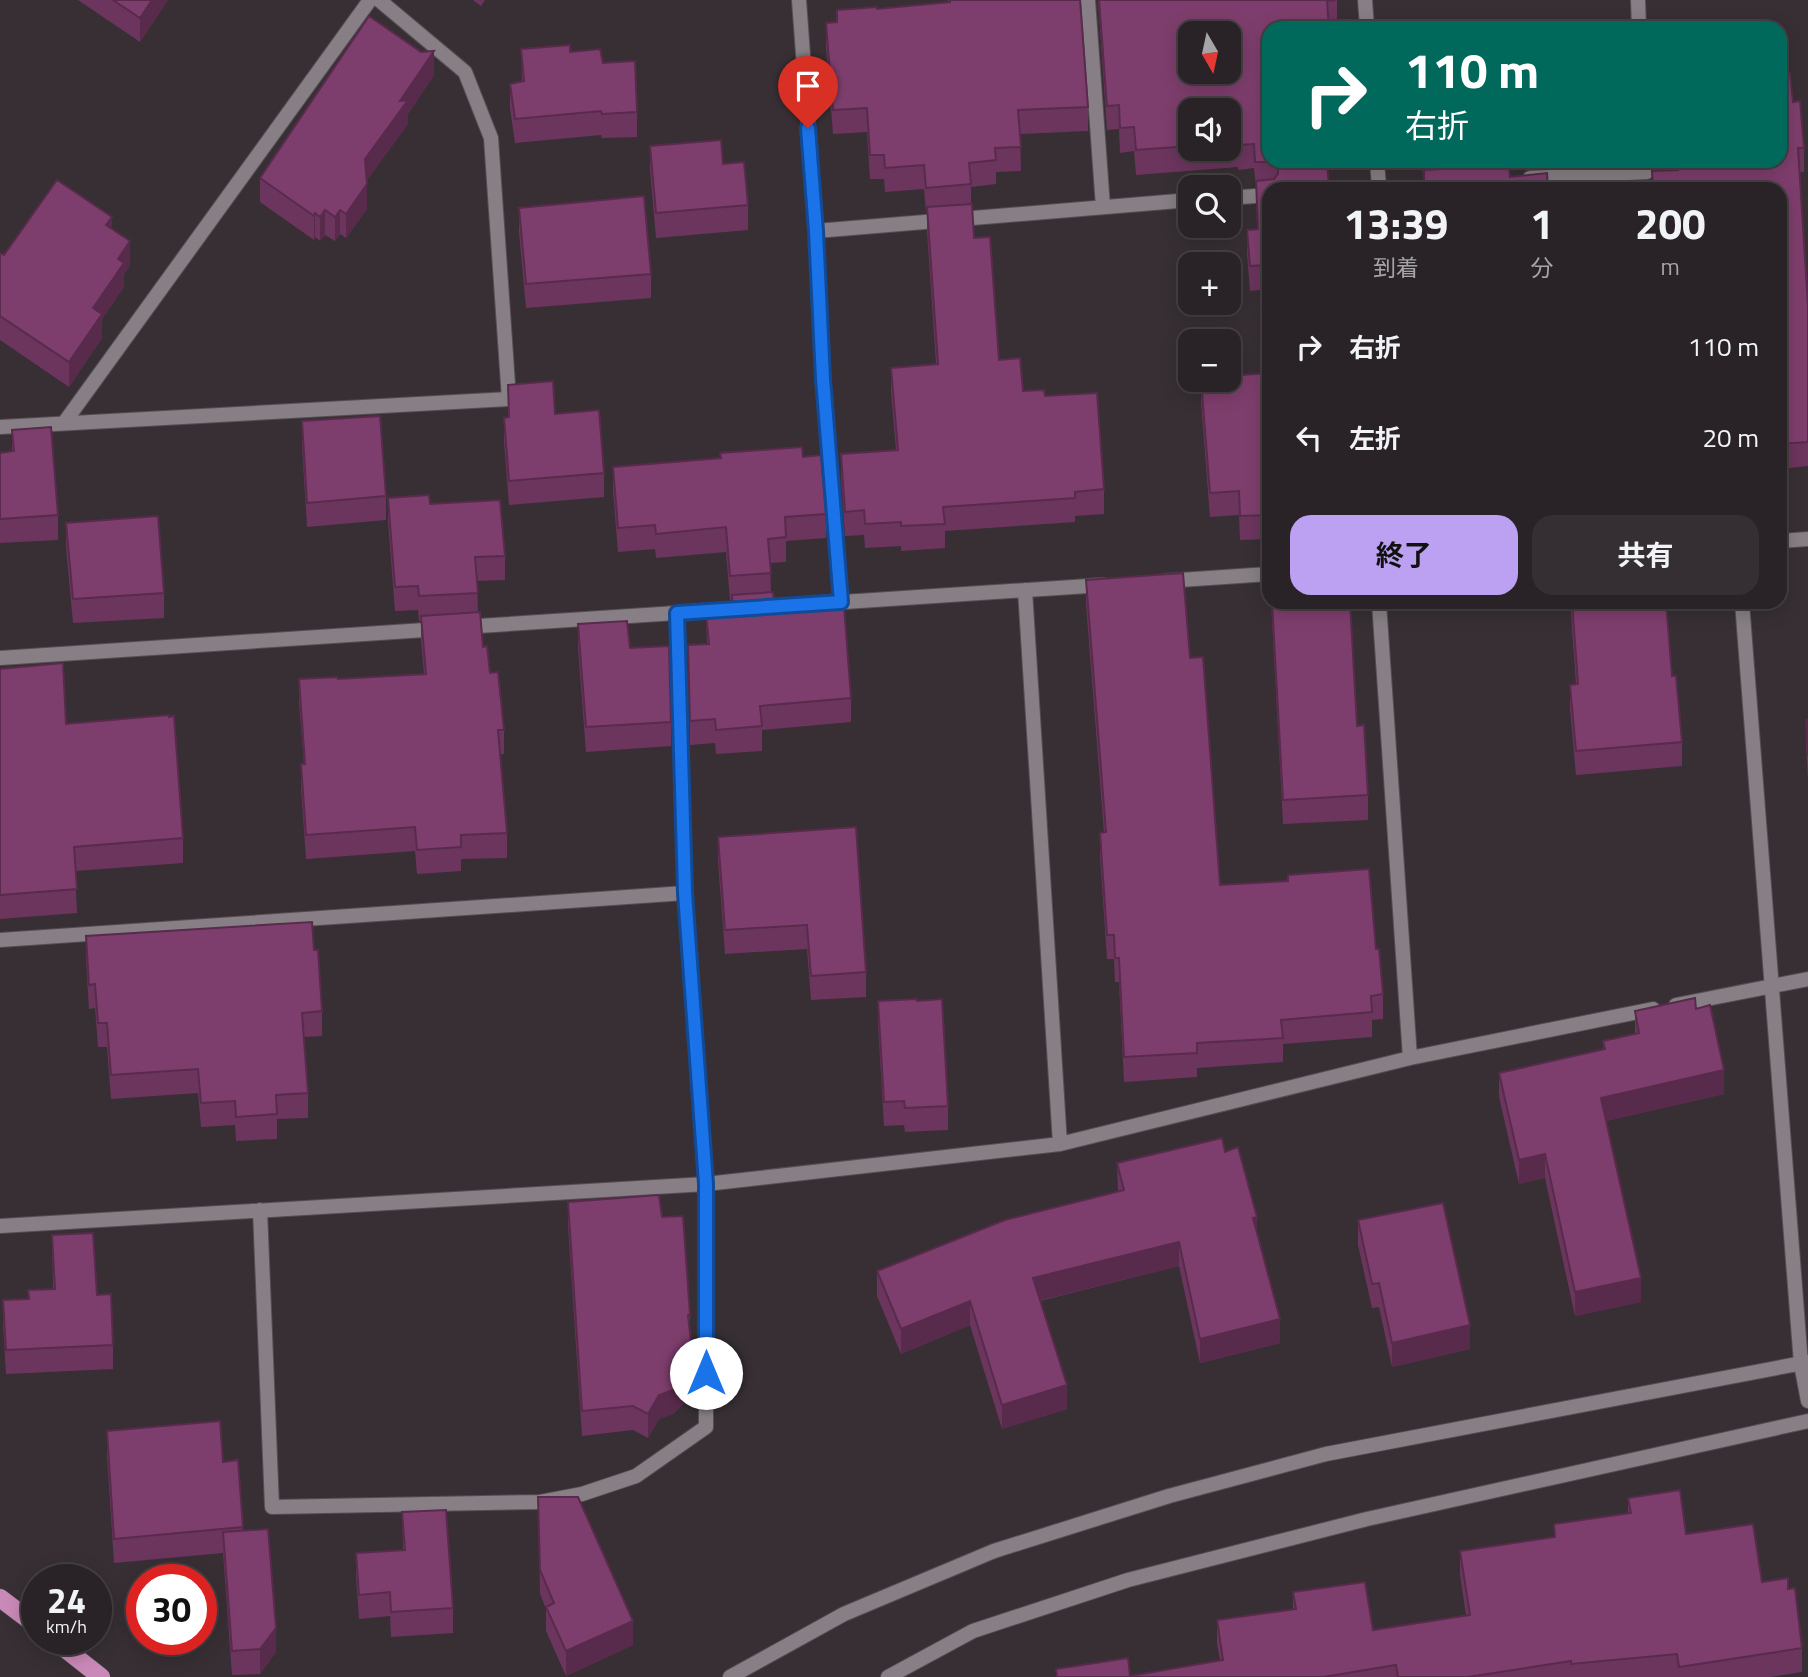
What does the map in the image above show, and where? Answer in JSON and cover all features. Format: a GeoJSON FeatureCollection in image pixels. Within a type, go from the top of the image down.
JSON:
{"type":"FeatureCollection","features":[{"type":"Feature","properties":{"kind":"main road"},"geometry":{"type":"LineString","coordinates":[[0,1598],[21,1614]]}},
{"type":"Feature","properties":{"kind":"main road"},"geometry":{"type":"LineString","coordinates":[[73,1655],[101,1677]]}},
{"type":"Feature","properties":{"kind":"street"},"geometry":{"type":"LineString","coordinates":[[64,423],[370,0]]}},
{"type":"Feature","properties":{"kind":"street"},"geometry":{"type":"LineString","coordinates":[[0,427],[509,399],[491,138],[465,72],[379,0]]}},
{"type":"Feature","properties":{"kind":"street"},"geometry":{"type":"LineString","coordinates":[[799,0],[816,231],[823,379],[841,602]]}},
{"type":"Feature","properties":{"kind":"street"},"geometry":{"type":"LineString","coordinates":[[1088,0],[1103,207]]}},
{"type":"Feature","properties":{"kind":"street"},"geometry":{"type":"LineString","coordinates":[[1365,0],[1366,21]]}},
{"type":"Feature","properties":{"kind":"street"},"geometry":{"type":"LineString","coordinates":[[1638,0],[1639,21]]}},
{"type":"Feature","properties":{"kind":"street"},"geometry":{"type":"LineString","coordinates":[[1513,179],[1647,172],[1647,168]]}},
{"type":"Feature","properties":{"kind":"street"},"geometry":{"type":"LineString","coordinates":[[1241,197],[1262,196]]}},
{"type":"Feature","properties":{"kind":"street"},"geometry":{"type":"LineString","coordinates":[[816,231],[1178,201]]}},
{"type":"Feature","properties":{"kind":"street"},"geometry":{"type":"LineString","coordinates":[[1787,540],[1808,539]]}},
{"type":"Feature","properties":{"kind":"street"},"geometry":{"type":"LineString","coordinates":[[1147,582],[1262,574]]}},
{"type":"Feature","properties":{"kind":"street"},"geometry":{"type":"LineString","coordinates":[[0,658],[1120,584]]}},
{"type":"Feature","properties":{"kind":"street"},"geometry":{"type":"LineString","coordinates":[[1025,590],[1060,1144]]}},
{"type":"Feature","properties":{"kind":"street"},"geometry":{"type":"LineString","coordinates":[[1378,609],[1410,1058]]}},
{"type":"Feature","properties":{"kind":"street"},"geometry":{"type":"LineString","coordinates":[[1743,609],[1808,1401]]}},
{"type":"Feature","properties":{"kind":"street"},"geometry":{"type":"LineString","coordinates":[[260,1210],[272,1507],[540,1502],[582,1494],[636,1476],[706,1427],[706,1184],[685,893],[677,613]]}},
{"type":"Feature","properties":{"kind":"street"},"geometry":{"type":"LineString","coordinates":[[0,940],[685,893]]}},
{"type":"Feature","properties":{"kind":"street"},"geometry":{"type":"LineString","coordinates":[[0,1226],[706,1184],[1060,1144],[1410,1058],[1808,979]]}},
{"type":"Feature","properties":{"kind":"street"},"geometry":{"type":"LineString","coordinates":[[730,1677],[844,1614],[994,1551],[1169,1496],[1326,1454],[1804,1363]]}},
{"type":"Feature","properties":{"kind":"street"},"geometry":{"type":"LineString","coordinates":[[888,1677],[973,1631],[1128,1580],[1367,1518],[1808,1421]]}},
{"type":"Feature","properties":{"kind":"building"},"geometry":{"type":"Polygon","coordinates":[[[113,0],[152,0],[140,18],[113,0]]]}},
{"type":"Feature","properties":{"kind":"building"},"geometry":{"type":"Polygon","coordinates":[[[950,0],[1080,0],[1088,107],[1018,110],[1021,147],[995,148],[996,160],[969,163],[971,184],[926,188],[924,165],[885,168],[884,155],[870,155],[867,108],[833,110],[826,23],[837,22],[837,10],[877,9],[950,0]]]}},
{"type":"Feature","properties":{"kind":"building"},"geometry":{"type":"Polygon","coordinates":[[[1099,0],[1336,0],[1327,1],[1328,21],[1262,21],[1262,162],[1255,162],[1254,144],[1241,145],[1241,98],[1178,98],[1178,147],[1136,150],[1134,127],[1120,128],[1119,105],[1107,106],[1099,0]]]}},
{"type":"Feature","properties":{"kind":"building"},"geometry":{"type":"Polygon","coordinates":[[[369,16],[421,52],[434,51],[400,101],[408,100],[365,159],[367,184],[346,214],[340,210],[335,217],[325,210],[320,217],[315,213],[314,216],[260,178],[369,16]]]}},
{"type":"Feature","properties":{"kind":"building"},"geometry":{"type":"Polygon","coordinates":[[[570,45],[570,52],[600,49],[603,63],[635,61],[637,112],[602,114],[601,111],[515,119],[510,84],[524,81],[521,49],[570,45]]]}},
{"type":"Feature","properties":{"kind":"building"},"geometry":{"type":"Polygon","coordinates":[[[1787,73],[1790,73],[1793,102],[1800,101],[1804,148],[1798,148],[1808,306],[1808,442],[1787,444],[1787,182],[1653,182],[1652,171],[1678,168],[1787,168],[1787,73]]]}},
{"type":"Feature","properties":{"kind":"building"},"geometry":{"type":"Polygon","coordinates":[[[721,140],[723,164],[744,162],[748,205],[656,213],[650,146],[721,140]]]}},
{"type":"Feature","properties":{"kind":"building"},"geometry":{"type":"Polygon","coordinates":[[[1277,168],[1328,168],[1329,182],[1262,182],[1262,265],[1250,266],[1247,230],[1258,229],[1256,181],[1274,179],[1278,174],[1277,168]]]}},
{"type":"Feature","properties":{"kind":"building"},"geometry":{"type":"Polygon","coordinates":[[[1458,168],[1509,168],[1510,177],[1547,173],[1548,182],[1410,182],[1424,181],[1424,170],[1458,168]]]}},
{"type":"Feature","properties":{"kind":"building"},"geometry":{"type":"Polygon","coordinates":[[[57,180],[112,217],[106,225],[130,241],[118,259],[124,263],[93,308],[102,314],[69,362],[0,316],[0,253],[4,255],[57,180]]]}},
{"type":"Feature","properties":{"kind":"building"},"geometry":{"type":"Polygon","coordinates":[[[644,196],[651,274],[526,284],[519,208],[644,196]]]}},
{"type":"Feature","properties":{"kind":"building"},"geometry":{"type":"Polygon","coordinates":[[[972,204],[974,238],[990,237],[999,360],[1020,358],[1023,391],[1044,390],[1045,396],[1097,393],[1104,489],[1075,492],[1075,498],[943,507],[945,524],[865,524],[864,510],[845,512],[841,454],[898,450],[891,368],[938,364],[927,207],[972,204]]]}},
{"type":"Feature","properties":{"kind":"building"},"geometry":{"type":"Polygon","coordinates":[[[1262,374],[1262,515],[1240,516],[1239,491],[1210,493],[1202,392],[1241,392],[1241,375],[1262,374]]]}},
{"type":"Feature","properties":{"kind":"building"},"geometry":{"type":"Polygon","coordinates":[[[553,381],[555,414],[599,410],[604,473],[509,481],[504,418],[509,417],[508,385],[553,381]]]}},
{"type":"Feature","properties":{"kind":"building"},"geometry":{"type":"Polygon","coordinates":[[[380,416],[386,496],[307,503],[302,421],[380,416]]]}},
{"type":"Feature","properties":{"kind":"building"},"geometry":{"type":"Polygon","coordinates":[[[51,427],[58,515],[0,519],[0,453],[14,451],[12,430],[51,427]]]}},
{"type":"Feature","properties":{"kind":"building"},"geometry":{"type":"Polygon","coordinates":[[[802,447],[803,457],[821,455],[826,514],[785,517],[786,537],[768,539],[771,573],[730,576],[726,527],[656,534],[655,525],[618,528],[613,467],[721,458],[720,453],[802,447]]]}},
{"type":"Feature","properties":{"kind":"building"},"geometry":{"type":"Polygon","coordinates":[[[429,495],[430,504],[500,500],[505,556],[475,557],[478,593],[419,596],[418,586],[395,587],[388,498],[429,495]]]}},
{"type":"Feature","properties":{"kind":"building"},"geometry":{"type":"Polygon","coordinates":[[[158,516],[164,593],[73,599],[66,523],[158,516]]]}},
{"type":"Feature","properties":{"kind":"building"},"geometry":{"type":"Polygon","coordinates":[[[1183,573],[1190,658],[1203,657],[1220,885],[1288,881],[1288,875],[1369,869],[1383,994],[1371,996],[1372,1012],[1281,1020],[1283,1038],[1197,1043],[1197,1053],[1124,1057],[1119,958],[1115,958],[1114,935],[1107,935],[1100,833],[1106,832],[1086,580],[1183,573]]]}},
{"type":"Feature","properties":{"kind":"building"},"geometry":{"type":"Polygon","coordinates":[[[773,592],[775,612],[844,606],[851,698],[760,706],[762,726],[716,730],[715,719],[690,721],[688,645],[709,644],[706,615],[733,612],[732,595],[773,592]]]}},
{"type":"Feature","properties":{"kind":"building"},"geometry":{"type":"Polygon","coordinates":[[[1272,609],[1350,609],[1357,726],[1364,725],[1368,795],[1283,800],[1272,609]]]}},
{"type":"Feature","properties":{"kind":"building"},"geometry":{"type":"Polygon","coordinates":[[[1573,609],[1667,609],[1672,676],[1676,676],[1682,742],[1576,751],[1570,685],[1578,684],[1573,609]]]}},
{"type":"Feature","properties":{"kind":"building"},"geometry":{"type":"Polygon","coordinates":[[[480,612],[483,647],[487,646],[490,673],[498,672],[504,730],[498,730],[507,833],[461,835],[461,847],[417,850],[415,827],[306,835],[301,764],[305,764],[299,679],[426,674],[421,616],[480,612]]]}},
{"type":"Feature","properties":{"kind":"building"},"geometry":{"type":"Polygon","coordinates":[[[627,621],[630,648],[669,646],[671,722],[586,727],[578,624],[627,621]]]}},
{"type":"Feature","properties":{"kind":"building"},"geometry":{"type":"Polygon","coordinates":[[[63,663],[66,724],[174,716],[183,838],[74,847],[77,889],[0,895],[0,669],[63,663]]]}},
{"type":"Feature","properties":{"kind":"building"},"geometry":{"type":"Polygon","coordinates":[[[1808,719],[1808,756],[1806,720],[1808,719]]]}},
{"type":"Feature","properties":{"kind":"building"},"geometry":{"type":"Polygon","coordinates":[[[856,827],[866,972],[811,976],[807,925],[725,930],[718,837],[856,827]]]}},
{"type":"Feature","properties":{"kind":"building"},"geometry":{"type":"Polygon","coordinates":[[[312,922],[314,950],[318,950],[322,1011],[302,1013],[308,1093],[276,1095],[277,1114],[236,1117],[235,1101],[201,1103],[198,1069],[111,1075],[107,1023],[98,1023],[95,984],[89,985],[86,936],[312,922]]]}},
{"type":"Feature","properties":{"kind":"building"},"geometry":{"type":"Polygon","coordinates":[[[1695,998],[1696,1009],[1710,1005],[1724,1070],[1601,1098],[1641,1278],[1575,1292],[1545,1154],[1519,1160],[1499,1073],[1605,1049],[1603,1041],[1639,1033],[1635,1011],[1695,998]]]}},
{"type":"Feature","properties":{"kind":"building"},"geometry":{"type":"Polygon","coordinates":[[[942,999],[948,1106],[905,1108],[904,1101],[884,1102],[878,1001],[942,999]]]}},
{"type":"Feature","properties":{"kind":"building"},"geometry":{"type":"Polygon","coordinates":[[[1222,1138],[1225,1152],[1238,1147],[1257,1217],[1253,1218],[1280,1319],[1200,1339],[1179,1242],[1033,1278],[1067,1385],[1002,1405],[970,1301],[901,1329],[877,1271],[1005,1220],[1124,1190],[1117,1163],[1222,1138]]]}},
{"type":"Feature","properties":{"kind":"building"},"geometry":{"type":"Polygon","coordinates":[[[659,1195],[662,1217],[683,1216],[688,1315],[694,1369],[673,1390],[659,1395],[648,1414],[633,1406],[582,1411],[568,1202],[659,1195]]]}},
{"type":"Feature","properties":{"kind":"building"},"geometry":{"type":"Polygon","coordinates":[[[1443,1203],[1470,1325],[1392,1343],[1379,1283],[1372,1284],[1358,1220],[1443,1203]]]}},
{"type":"Feature","properties":{"kind":"building"},"geometry":{"type":"Polygon","coordinates":[[[93,1233],[97,1295],[111,1294],[113,1345],[6,1350],[3,1300],[29,1299],[28,1290],[55,1289],[52,1235],[93,1233]]]}},
{"type":"Feature","properties":{"kind":"building"},"geometry":{"type":"Polygon","coordinates":[[[220,1421],[223,1462],[238,1460],[243,1527],[114,1539],[107,1431],[220,1421]]]}},
{"type":"Feature","properties":{"kind":"building"},"geometry":{"type":"Polygon","coordinates":[[[1680,1490],[1686,1534],[1753,1524],[1762,1582],[1788,1578],[1788,1589],[1795,1588],[1802,1648],[1679,1667],[1677,1654],[1571,1664],[1571,1661],[1468,1677],[1398,1677],[1396,1665],[1323,1677],[1057,1677],[1056,1669],[1128,1658],[1130,1676],[1223,1660],[1217,1620],[1296,1609],[1293,1592],[1365,1582],[1373,1630],[1470,1615],[1460,1551],[1555,1537],[1554,1524],[1631,1513],[1628,1498],[1680,1490]]]}},
{"type":"Feature","properties":{"kind":"building"},"geometry":{"type":"Polygon","coordinates":[[[538,1497],[578,1497],[633,1621],[566,1651],[546,1607],[554,1603],[540,1570],[538,1497]]]}},
{"type":"Feature","properties":{"kind":"building"},"geometry":{"type":"Polygon","coordinates":[[[446,1510],[453,1608],[391,1612],[390,1592],[359,1595],[356,1553],[405,1550],[402,1512],[446,1510]]]}},
{"type":"Feature","properties":{"kind":"building"},"geometry":{"type":"Polygon","coordinates":[[[268,1529],[276,1628],[260,1649],[232,1651],[223,1532],[268,1529]]]}},
{"type":"Feature","properties":{"kind":"route"},"geometry":{"type":"LineString","coordinates":[[706,1373],[706,1184],[685,893],[677,613],[841,602],[823,379],[808,128]]}}]}
